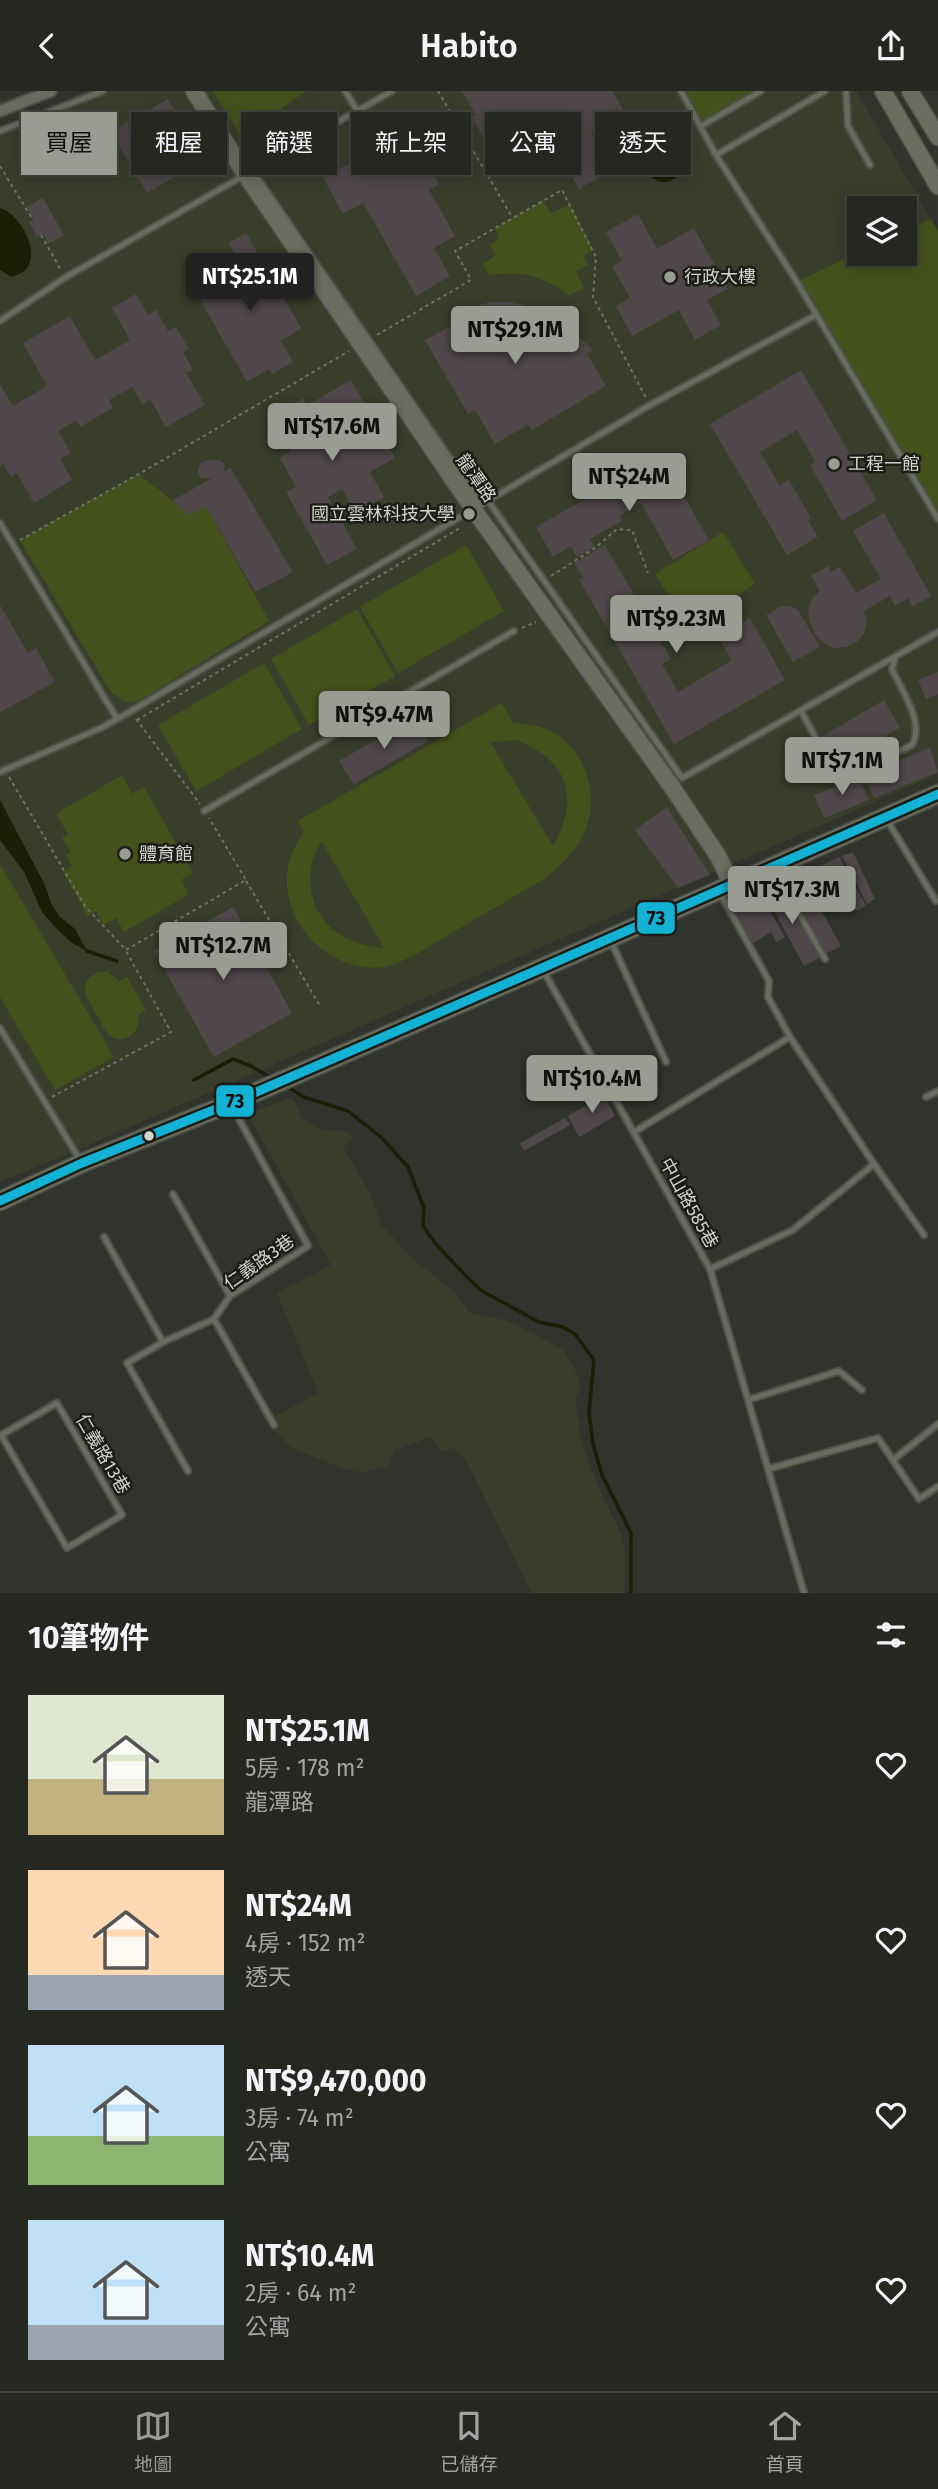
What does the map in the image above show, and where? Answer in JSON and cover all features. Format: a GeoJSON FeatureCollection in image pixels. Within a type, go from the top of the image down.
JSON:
{"type":"FeatureCollection","features":[{"type":"Feature","properties":{"kind":"main road"},"geometry":{"type":"LineString","coordinates":[[0,1201],[82,1163],[231,1103],[610,939],[938,794]]}},
{"type":"Feature","properties":{"kind":"street"},"geometry":{"type":"LineString","coordinates":[[0,111],[51,91]]}},
{"type":"Feature","properties":{"kind":"street","name":"龍潭路"},"geometry":{"type":"LineString","coordinates":[[194,91],[241,162]]}},
{"type":"Feature","properties":{"kind":"street"},"geometry":{"type":"LineString","coordinates":[[883,91],[938,186]]}},
{"type":"Feature","properties":{"kind":"street"},"geometry":{"type":"LineString","coordinates":[[910,91],[938,137]]}},
{"type":"Feature","properties":{"kind":"street","name":"龍潭路"},"geometry":{"type":"LineString","coordinates":[[250,175],[672,787],[718,856],[725,887]]}},
{"type":"Feature","properties":{"kind":"lane"},"geometry":{"type":"LineString","coordinates":[[0,131],[103,91]]}},
{"type":"Feature","properties":{"kind":"lane"},"geometry":{"type":"LineString","coordinates":[[345,91],[357,110]]}},
{"type":"Feature","properties":{"kind":"lane"},"geometry":{"type":"LineString","coordinates":[[337,121],[392,91]]}},
{"type":"Feature","properties":{"kind":"lane"},"geometry":{"type":"LineString","coordinates":[[681,91],[716,155],[816,314],[938,519]]}},
{"type":"Feature","properties":{"kind":"lane"},"geometry":{"type":"LineString","coordinates":[[701,126],[761,91]]}},
{"type":"Feature","properties":{"kind":"lane"},"geometry":{"type":"LineString","coordinates":[[716,155],[825,91]]}},
{"type":"Feature","properties":{"kind":"lane"},"geometry":{"type":"LineString","coordinates":[[846,91],[848,126],[870,165]]}},
{"type":"Feature","properties":{"kind":"lane"},"geometry":{"type":"LineString","coordinates":[[0,321],[66,277],[243,175]]}},
{"type":"Feature","properties":{"kind":"lane"},"geometry":{"type":"LineString","coordinates":[[250,175],[478,508]]}},
{"type":"Feature","properties":{"kind":"lane"},"geometry":{"type":"LineString","coordinates":[[3,771],[117,719],[650,405],[816,314]]}},
{"type":"Feature","properties":{"kind":"lane"},"geometry":{"type":"LineString","coordinates":[[489,502],[682,778],[938,632]]}},
{"type":"Feature","properties":{"kind":"lane"},"geometry":{"type":"LineString","coordinates":[[0,523],[117,719]]}},
{"type":"Feature","properties":{"kind":"lane"},"geometry":{"type":"LineString","coordinates":[[204,811],[514,631]]}},
{"type":"Feature","properties":{"kind":"lane"},"geometry":{"type":"LineString","coordinates":[[800,711],[838,779],[912,745],[917,736],[917,725],[892,669],[897,656]]}},
{"type":"Feature","properties":{"kind":"lane"},"geometry":{"type":"LineString","coordinates":[[885,817],[936,901]]}},
{"type":"Feature","properties":{"kind":"lane"},"geometry":{"type":"LineString","coordinates":[[772,866],[825,959]]}},
{"type":"Feature","properties":{"kind":"lane"},"geometry":{"type":"LineString","coordinates":[[725,887],[769,981],[768,997],[790,1037],[924,1235]]}},
{"type":"Feature","properties":{"kind":"lane"},"geometry":{"type":"LineString","coordinates":[[610,939],[666,1062]]}},
{"type":"Feature","properties":{"kind":"lane","name":"中山路585巷"},"geometry":{"type":"LineString","coordinates":[[542,968],[710,1269],[804,1593]]}},
{"type":"Feature","properties":{"kind":"lane"},"geometry":{"type":"LineString","coordinates":[[0,1028],[82,1163]]}},
{"type":"Feature","properties":{"kind":"lane"},"geometry":{"type":"LineString","coordinates":[[634,1132],[790,1037]]}},
{"type":"Feature","properties":{"kind":"lane"},"geometry":{"type":"LineString","coordinates":[[926,1097],[938,1091]]}},
{"type":"Feature","properties":{"kind":"lane","name":"仁義路3巷"},"geometry":{"type":"LineString","coordinates":[[214,1319],[230,1296],[308,1246],[231,1103]]}},
{"type":"Feature","properties":{"kind":"lane","name":"中山路585巷"},"geometry":{"type":"LineString","coordinates":[[710,1269],[793,1230],[874,1164]]}},
{"type":"Feature","properties":{"kind":"lane"},"geometry":{"type":"LineString","coordinates":[[173,1194],[230,1296]]}},
{"type":"Feature","properties":{"kind":"lane"},"geometry":{"type":"LineString","coordinates":[[104,1237],[163,1342]]}},
{"type":"Feature","properties":{"kind":"lane"},"geometry":{"type":"LineString","coordinates":[[188,1471],[127,1363],[163,1342],[214,1319],[274,1425]]}},
{"type":"Feature","properties":{"kind":"lane"},"geometry":{"type":"LineString","coordinates":[[748,1400],[839,1371],[862,1390]]}},
{"type":"Feature","properties":{"kind":"lane","name":"仁義路13巷"},"geometry":{"type":"LineString","coordinates":[[57,1403],[122,1515],[67,1548],[1,1435],[57,1403]]}},
{"type":"Feature","properties":{"kind":"lane"},"geometry":{"type":"LineString","coordinates":[[893,1460],[938,1425]]}},
{"type":"Feature","properties":{"kind":"lane"},"geometry":{"type":"LineString","coordinates":[[768,1469],[878,1438],[919,1499],[937,1487]]}},
{"type":"Feature","properties":{"kind":"path"},"geometry":{"type":"LineString","coordinates":[[438,91],[513,218]]}},
{"type":"Feature","properties":{"kind":"path"},"geometry":{"type":"LineString","coordinates":[[0,166],[33,221]]}},
{"type":"Feature","properties":{"kind":"path"},"geometry":{"type":"LineString","coordinates":[[20,540],[139,474],[471,280],[455,251],[562,190],[596,257],[593,297],[650,405]]}},
{"type":"Feature","properties":{"kind":"path"},"geometry":{"type":"LineString","coordinates":[[41,235],[66,277]]}},
{"type":"Feature","properties":{"kind":"path"},"geometry":{"type":"LineString","coordinates":[[136,720],[460,528]]}},
{"type":"Feature","properties":{"kind":"path"},"geometry":{"type":"LineString","coordinates":[[549,577],[595,548],[617,529],[632,530],[648,573]]}},
{"type":"Feature","properties":{"kind":"path"},"geometry":{"type":"LineString","coordinates":[[514,631],[538,621]]}},
{"type":"Feature","properties":{"kind":"path"},"geometry":{"type":"LineString","coordinates":[[131,711],[204,811],[320,1006]]}},
{"type":"Feature","properties":{"kind":"path"},"geometry":{"type":"LineString","coordinates":[[3,771],[85,906],[126,950],[171,1032],[44,1101]]}},
{"type":"Feature","properties":{"kind":"path"},"geometry":{"type":"LineString","coordinates":[[126,950],[246,880]]}},
{"type":"Feature","properties":{"kind":"shaded area","name":"國立雲林科技大學"},"geometry":{"type":"Polygon","coordinates":[[[88,91],[856,91],[938,231],[938,774],[0,1182],[0,127],[21,118],[21,175],[117,175],[117,112],[37,112],[88,91]]]}},
{"type":"Feature","properties":{"kind":"shaded area"},"geometry":{"type":"Polygon","coordinates":[[[650,175],[678,175],[671,181],[664,182],[650,175]]]}},
{"type":"Feature","properties":{"kind":"shaded area"},"geometry":{"type":"Polygon","coordinates":[[[0,208],[9,212],[24,230],[31,253],[29,264],[23,272],[11,277],[0,270],[0,208]]]}},
{"type":"Feature","properties":{"kind":"shaded area"},"geometry":{"type":"Polygon","coordinates":[[[0,800],[45,885],[51,903],[59,916],[75,929],[87,951],[72,943],[42,912],[24,872],[0,840],[0,800]]]}},
{"type":"Feature","properties":{"kind":"shaded area"},"geometry":{"type":"Polygon","coordinates":[[[292,1097],[302,1118],[319,1129],[347,1131],[352,1138],[343,1147],[368,1190],[382,1226],[413,1259],[457,1294],[468,1312],[508,1321],[564,1350],[581,1388],[575,1398],[581,1440],[594,1477],[621,1534],[626,1558],[624,1593],[532,1593],[465,1458],[453,1448],[442,1452],[430,1437],[394,1451],[389,1466],[365,1473],[341,1468],[290,1447],[267,1421],[318,1393],[277,1293],[331,1265],[248,1114],[292,1097]]]}},
{"type":"Feature","properties":{"kind":"green space"},"geometry":{"type":"Polygon","coordinates":[[[213,91],[306,91],[276,112],[241,112],[241,137],[213,91]]]}},
{"type":"Feature","properties":{"kind":"green space"},"geometry":{"type":"Polygon","coordinates":[[[681,91],[761,91],[701,126],[681,91]]]}},
{"type":"Feature","properties":{"kind":"green space"},"geometry":{"type":"Polygon","coordinates":[[[543,201],[551,213],[570,205],[594,251],[583,256],[588,265],[576,271],[584,288],[569,295],[531,276],[512,273],[489,275],[483,264],[496,255],[490,245],[499,238],[495,228],[543,201]]]}},
{"type":"Feature","properties":{"kind":"green space"},"geometry":{"type":"Polygon","coordinates":[[[931,219],[938,231],[938,519],[797,282],[847,258],[847,266],[917,266],[917,225],[931,219]]]}},
{"type":"Feature","properties":{"kind":"green space"},"geometry":{"type":"Polygon","coordinates":[[[139,474],[189,514],[206,506],[269,621],[138,701],[125,702],[111,692],[20,540],[139,474]]]}},
{"type":"Feature","properties":{"kind":"green space"},"geometry":{"type":"Polygon","coordinates":[[[723,532],[755,584],[687,626],[655,574],[723,532]]]}},
{"type":"Feature","properties":{"kind":"green space"},"geometry":{"type":"Polygon","coordinates":[[[466,545],[504,611],[398,673],[360,607],[466,545]]]}},
{"type":"Feature","properties":{"kind":"green space"},"geometry":{"type":"Polygon","coordinates":[[[357,609],[395,676],[309,725],[271,659],[357,609]]]}},
{"type":"Feature","properties":{"kind":"green space"},"geometry":{"type":"Polygon","coordinates":[[[264,663],[302,729],[196,791],[158,725],[264,663]]]}},
{"type":"Feature","properties":{"kind":"green space"},"geometry":{"type":"Polygon","coordinates":[[[502,703],[513,723],[532,725],[562,738],[585,771],[591,798],[587,825],[580,840],[565,860],[547,877],[411,957],[385,967],[347,963],[315,944],[303,929],[288,895],[287,876],[293,853],[304,831],[298,821],[502,703]],[[516,740],[490,742],[553,846],[566,812],[564,783],[548,758],[516,740]],[[322,842],[312,864],[310,884],[319,913],[339,934],[352,941],[384,948],[322,842]]]}},
{"type":"Feature","properties":{"kind":"green space","name":"體育館"},"geometry":{"type":"Polygon","coordinates":[[[122,775],[132,794],[144,787],[193,873],[181,880],[189,894],[124,932],[116,918],[104,925],[96,911],[88,916],[63,872],[72,866],[66,855],[71,852],[62,838],[68,834],[56,814],[122,775]]]}},
{"type":"Feature","properties":{"kind":"green space"},"geometry":{"type":"Polygon","coordinates":[[[0,864],[114,1057],[55,1090],[0,997],[0,864]]]}},
{"type":"Feature","properties":{"kind":"green space"},"geometry":{"type":"Polygon","coordinates":[[[100,972],[108,972],[119,981],[127,977],[146,1010],[138,1015],[135,1031],[127,1038],[116,1039],[109,1034],[88,998],[85,986],[87,981],[100,972]]]}},
{"type":"Feature","properties":{"kind":"building"},"geometry":{"type":"Polygon","coordinates":[[[462,91],[612,91],[623,109],[618,112],[595,112],[595,131],[591,133],[595,140],[595,175],[603,175],[579,189],[571,175],[581,175],[581,112],[485,112],[485,140],[472,117],[476,115],[462,91]]]}},
{"type":"Feature","properties":{"kind":"building"},"geometry":{"type":"Polygon","coordinates":[[[168,99],[175,112],[146,112],[168,99]]]}},
{"type":"Feature","properties":{"kind":"building"},"geometry":{"type":"Polygon","coordinates":[[[131,120],[131,166],[117,142],[117,129],[131,120]]]}},
{"type":"Feature","properties":{"kind":"building"},"geometry":{"type":"Polygon","coordinates":[[[351,163],[351,175],[434,175],[439,185],[429,190],[455,236],[434,248],[450,276],[416,296],[363,203],[343,214],[323,178],[337,175],[337,170],[351,163]]]}},
{"type":"Feature","properties":{"kind":"building"},"geometry":{"type":"Polygon","coordinates":[[[136,175],[178,175],[147,193],[136,175]]]}},
{"type":"Feature","properties":{"kind":"building"},"geometry":{"type":"Polygon","coordinates":[[[43,198],[64,235],[48,244],[43,234],[37,237],[29,222],[34,220],[27,207],[43,198]]]}},
{"type":"Feature","properties":{"kind":"building","name":"行政大樓"},"geometry":{"type":"Polygon","coordinates":[[[638,214],[657,249],[694,228],[728,289],[707,300],[721,325],[695,340],[679,310],[632,336],[616,306],[630,298],[612,266],[622,261],[606,232],[638,214]]]}},
{"type":"Feature","properties":{"kind":"building"},"geometry":{"type":"Polygon","coordinates":[[[246,233],[301,328],[281,341],[293,362],[272,374],[269,369],[247,382],[192,286],[209,276],[214,285],[243,268],[228,243],[246,233]]]}},
{"type":"Feature","properties":{"kind":"building"},"geometry":{"type":"Polygon","coordinates":[[[136,294],[148,315],[156,310],[168,331],[176,327],[189,349],[183,352],[193,370],[186,373],[205,405],[166,427],[150,399],[142,404],[133,387],[109,400],[113,408],[80,427],[77,420],[58,431],[71,453],[60,459],[72,480],[34,503],[17,473],[11,477],[3,464],[0,466],[0,384],[13,406],[47,386],[23,343],[70,316],[95,360],[130,340],[112,308],[136,294]]]}},
{"type":"Feature","properties":{"kind":"building"},"geometry":{"type":"Polygon","coordinates":[[[490,302],[512,302],[537,308],[563,321],[593,350],[587,354],[606,386],[532,430],[528,425],[495,444],[475,410],[468,414],[425,340],[457,323],[452,314],[490,302]]]}},
{"type":"Feature","properties":{"kind":"building","name":"工程一館"},"geometry":{"type":"Polygon","coordinates":[[[801,370],[877,500],[842,521],[810,465],[815,462],[797,430],[760,452],[779,485],[789,480],[811,518],[808,520],[818,537],[787,555],[710,424],[801,370]]]}},
{"type":"Feature","properties":{"kind":"building"},"geometry":{"type":"Polygon","coordinates":[[[351,380],[395,458],[370,472],[384,497],[356,513],[342,489],[328,497],[357,549],[327,565],[286,492],[296,487],[280,458],[291,451],[271,416],[303,398],[307,405],[351,380]]]}},
{"type":"Feature","properties":{"kind":"building"},"geometry":{"type":"Polygon","coordinates":[[[661,456],[709,540],[673,560],[641,503],[620,516],[622,521],[590,539],[594,547],[577,557],[571,546],[553,557],[536,527],[661,456]]]}},
{"type":"Feature","properties":{"kind":"building"},"geometry":{"type":"Polygon","coordinates":[[[220,460],[224,463],[222,473],[230,467],[293,572],[255,592],[206,506],[189,515],[172,501],[212,478],[202,478],[198,474],[201,463],[220,460]]]}},
{"type":"Feature","properties":{"kind":"building"},"geometry":{"type":"Polygon","coordinates":[[[884,513],[931,596],[912,607],[908,598],[895,606],[890,596],[864,611],[867,621],[864,633],[857,642],[846,647],[833,648],[815,634],[810,622],[808,610],[812,599],[820,591],[811,576],[828,566],[831,572],[840,567],[856,593],[881,579],[853,531],[884,513]]]}},
{"type":"Feature","properties":{"kind":"building"},"geometry":{"type":"Polygon","coordinates":[[[605,545],[671,659],[662,664],[678,692],[732,660],[718,637],[750,618],[785,680],[674,744],[579,580],[583,578],[574,563],[605,545]]]}},
{"type":"Feature","properties":{"kind":"building"},"geometry":{"type":"Polygon","coordinates":[[[0,605],[28,653],[36,648],[55,682],[0,712],[0,605]]]}},
{"type":"Feature","properties":{"kind":"building"},"geometry":{"type":"Polygon","coordinates":[[[782,606],[791,606],[798,610],[820,647],[793,662],[766,615],[782,606]]]}},
{"type":"Feature","properties":{"kind":"building"},"geometry":{"type":"Polygon","coordinates":[[[938,672],[938,694],[926,699],[918,680],[938,672]]]}},
{"type":"Feature","properties":{"kind":"building"},"geometry":{"type":"Polygon","coordinates":[[[884,700],[900,728],[836,764],[821,737],[884,700]]]}},
{"type":"Feature","properties":{"kind":"building"},"geometry":{"type":"Polygon","coordinates":[[[414,718],[428,741],[354,784],[339,761],[414,718]]]}},
{"type":"Feature","properties":{"kind":"building"},"geometry":{"type":"Polygon","coordinates":[[[930,748],[938,772],[874,798],[864,775],[930,748]]]}},
{"type":"Feature","properties":{"kind":"building"},"geometry":{"type":"Polygon","coordinates":[[[859,777],[869,800],[824,818],[814,795],[859,777]]]}},
{"type":"Feature","properties":{"kind":"building"},"geometry":{"type":"Polygon","coordinates":[[[667,807],[710,875],[678,888],[635,830],[667,807]]]}},
{"type":"Feature","properties":{"kind":"building"},"geometry":{"type":"Polygon","coordinates":[[[853,852],[875,899],[867,904],[842,856],[853,852]]]}},
{"type":"Feature","properties":{"kind":"building"},"geometry":{"type":"Polygon","coordinates":[[[839,857],[866,906],[856,911],[850,901],[836,909],[814,869],[839,857]]]}},
{"type":"Feature","properties":{"kind":"building"},"geometry":{"type":"Polygon","coordinates":[[[793,874],[794,877],[801,874],[841,946],[825,954],[784,879],[793,874]]]}},
{"type":"Feature","properties":{"kind":"building"},"geometry":{"type":"Polygon","coordinates":[[[776,883],[821,957],[804,966],[763,890],[776,883]]]}},
{"type":"Feature","properties":{"kind":"building"},"geometry":{"type":"Polygon","coordinates":[[[757,889],[785,937],[776,942],[771,932],[753,943],[731,904],[757,889]]]}},
{"type":"Feature","properties":{"kind":"building"},"geometry":{"type":"Polygon","coordinates":[[[233,907],[292,1013],[214,1057],[154,951],[233,907]]]}},
{"type":"Feature","properties":{"kind":"building"},"geometry":{"type":"Polygon","coordinates":[[[602,1092],[615,1116],[579,1137],[568,1116],[594,1101],[592,1098],[602,1092]]]}},
{"type":"Feature","properties":{"kind":"building"},"geometry":{"type":"Polygon","coordinates":[[[565,1118],[570,1125],[524,1151],[520,1143],[565,1118]]]}},
{"type":"Feature","properties":{"kind":"waterway"},"geometry":{"type":"LineString","coordinates":[[87,951],[117,961]]}},
{"type":"Feature","properties":{"kind":"waterway"},"geometry":{"type":"LineString","coordinates":[[194,1080],[233,1059],[273,1079]]}},
{"type":"Feature","properties":{"kind":"waterway"},"geometry":{"type":"LineString","coordinates":[[286,1086],[304,1097],[348,1111],[382,1138],[408,1167],[424,1208],[423,1226],[467,1277],[482,1291],[539,1322],[563,1327],[575,1334],[594,1360],[589,1413],[593,1444],[602,1475],[631,1533],[631,1593]]}},
{"type":"Feature","properties":{"kind":"transit line","name":"73"},"geometry":{"type":"LineString","coordinates":[[0,1201],[82,1163],[231,1103],[938,794]]}},
{"type":"Feature","properties":{"kind":"place","name":"行政大樓"},"geometry":{"type":"Point","coordinates":[670,277]}},
{"type":"Feature","properties":{"kind":"place","name":"工程一館"},"geometry":{"type":"Point","coordinates":[834,464]}},
{"type":"Feature","properties":{"kind":"place","name":"國立雲林科技大學"},"geometry":{"type":"Point","coordinates":[469,514]}},
{"type":"Feature","properties":{"kind":"place","name":"體育館"},"geometry":{"type":"Point","coordinates":[125,854]}}]}
